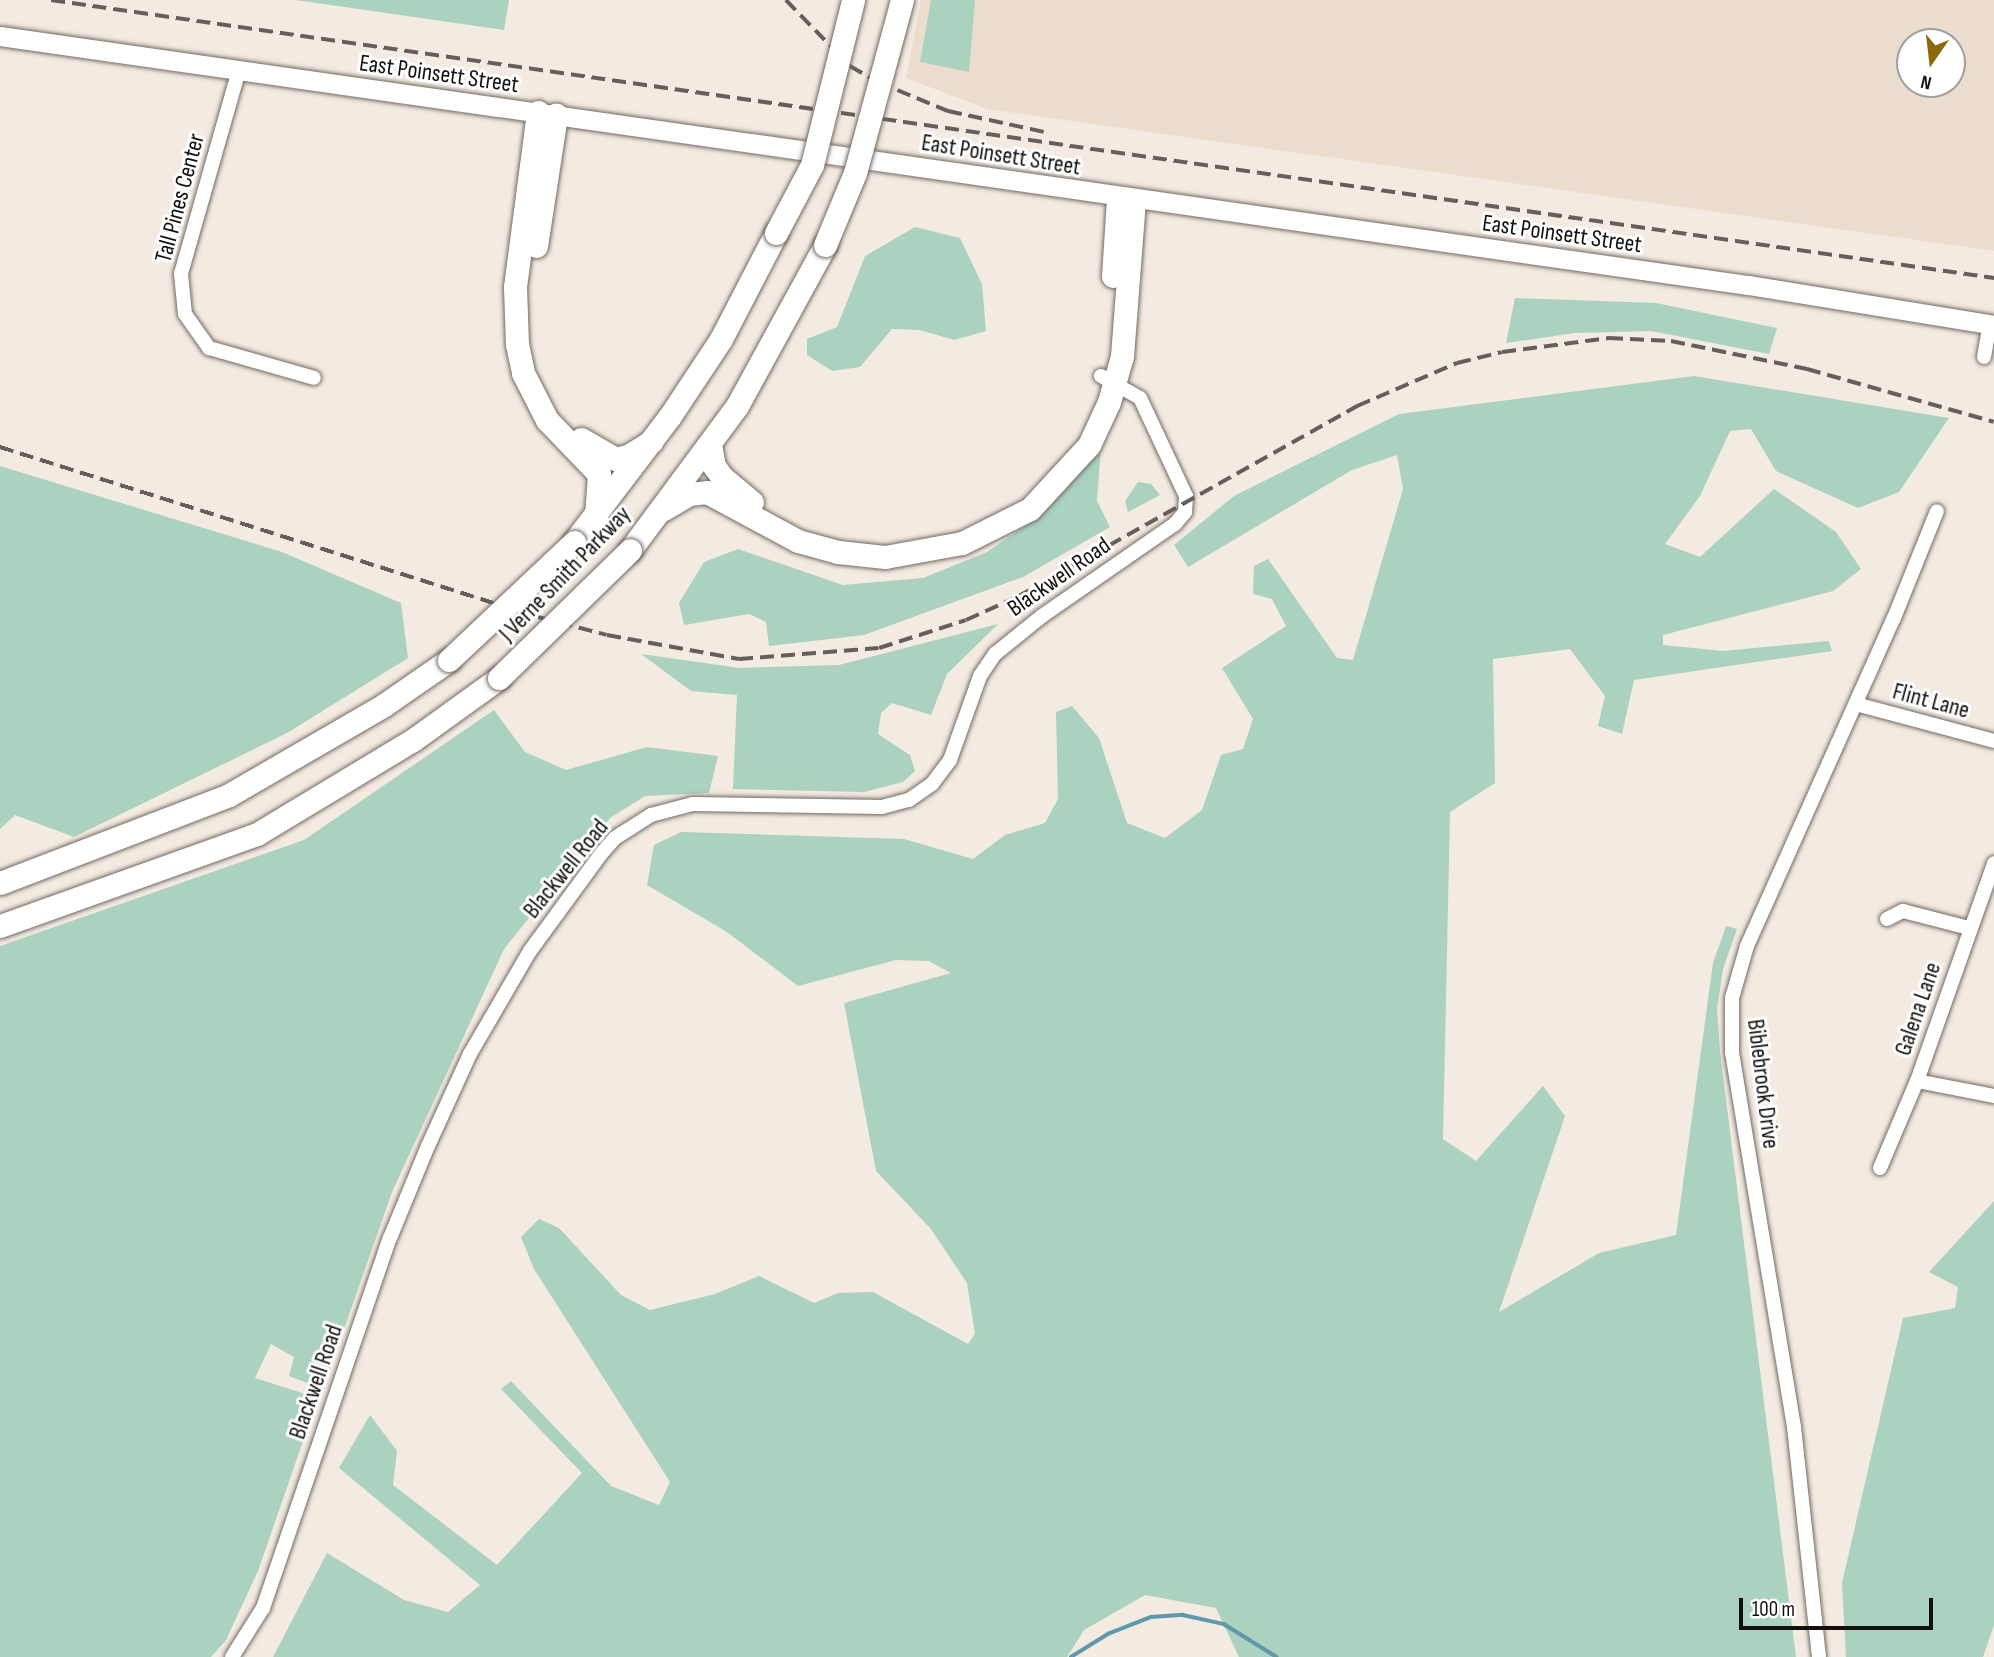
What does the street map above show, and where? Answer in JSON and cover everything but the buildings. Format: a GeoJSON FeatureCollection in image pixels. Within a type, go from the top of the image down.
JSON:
{"type":"FeatureCollection","features":[{"type":"Feature","properties":{"kind":"main road","name":"J Verne Smith Parkway"},"geometry":{"type":"LineString","coordinates":[[0,883],[229,795],[384,705],[449,660],[574,542],[596,517],[652,441],[721,339],[812,165],[853,0]]}},
{"type":"Feature","properties":{"kind":"main road","name":"J Verne Smith Parkway"},"geometry":{"type":"LineString","coordinates":[[0,926],[257,834],[413,740],[499,678],[630,550],[664,509],[737,406],[825,245],[855,173],[902,0]]}},
{"type":"Feature","properties":{"kind":"main road","name":"East Poinsett Street"},"geometry":{"type":"LineString","coordinates":[[0,36],[1126,200],[1734,283],[1992,325]]}},
{"type":"Feature","properties":{"kind":"main road"},"geometry":{"type":"LineString","coordinates":[[547,114],[527,317],[538,377],[565,423],[604,456],[628,456],[652,441]]}},
{"type":"Feature","properties":{"kind":"main road"},"geometry":{"type":"LineString","coordinates":[[547,114],[515,287],[517,344],[523,373],[547,419],[599,474],[596,517]]}},
{"type":"Feature","properties":{"kind":"main road"},"geometry":{"type":"LineString","coordinates":[[710,444],[714,466],[722,477],[782,521],[845,541],[924,541],[992,516],[1045,478],[1078,435],[1122,356],[1126,200]]}},
{"type":"Feature","properties":{"kind":"main road"},"geometry":{"type":"LineString","coordinates":[[664,509],[689,495],[707,492],[771,528],[820,548],[885,556],[937,550],[1009,523],[1049,493],[1089,444],[1108,378]]}},
{"type":"Feature","properties":{"kind":"street","name":"Tall Pines Center"},"geometry":{"type":"LineString","coordinates":[[239,70],[181,274],[185,314],[209,348],[314,378]]}},
{"type":"Feature","properties":{"kind":"street"},"geometry":{"type":"LineString","coordinates":[[1984,357],[1992,325]]}},
{"type":"Feature","properties":{"kind":"street","name":"Blackwell Road"},"geometry":{"type":"LineString","coordinates":[[232,1657],[263,1608],[390,1238],[428,1146],[470,1054],[537,941],[601,854],[652,815],[704,803],[882,807],[909,800],[932,784],[950,760],[980,676],[995,654],[1042,616],[1175,524],[1185,512],[1186,496],[1140,398],[1108,378]]}},
{"type":"Feature","properties":{"kind":"street","name":"Biblebrook Drive"},"geometry":{"type":"LineString","coordinates":[[1819,1657],[1802,1490],[1730,1025],[1732,998],[1747,946],[1856,704],[1937,511]]}},
{"type":"Feature","properties":{"kind":"street","name":"Flint Lane"},"geometry":{"type":"LineString","coordinates":[[1856,704],[1994,741]]}},
{"type":"Feature","properties":{"kind":"street","name":"Galena Lane"},"geometry":{"type":"LineString","coordinates":[[1880,1168],[1917,1081],[1994,863]]}},
{"type":"Feature","properties":{"kind":"street"},"geometry":{"type":"LineString","coordinates":[[1887,919],[1903,911],[1969,928]]}},
{"type":"Feature","properties":{"kind":"street"},"geometry":{"type":"LineString","coordinates":[[1917,1081],[1994,1096]]}},
{"type":"Feature","properties":{"kind":"shaded area"},"geometry":{"type":"Polygon","coordinates":[[[921,0],[1994,0],[1994,251],[987,109],[906,78],[921,0]]]}},
{"type":"Feature","properties":{"kind":"green space"},"geometry":{"type":"Polygon","coordinates":[[[296,0],[509,0],[504,30],[296,0]]]}},
{"type":"Feature","properties":{"kind":"green space"},"geometry":{"type":"Polygon","coordinates":[[[931,0],[975,0],[969,72],[920,62],[931,0]]]}},
{"type":"Feature","properties":{"kind":"green space"},"geometry":{"type":"Polygon","coordinates":[[[915,227],[960,238],[982,284],[986,331],[954,340],[920,330],[892,329],[860,367],[832,371],[807,355],[807,339],[837,327],[865,256],[915,227]]]}},
{"type":"Feature","properties":{"kind":"green space"},"geometry":{"type":"Polygon","coordinates":[[[1515,298],[1656,303],[1777,328],[1769,354],[1651,331],[1575,333],[1506,343],[1515,298]]]}},
{"type":"Feature","properties":{"kind":"green space"},"geometry":{"type":"Polygon","coordinates":[[[1694,376],[1949,418],[1899,492],[1858,508],[1776,471],[1751,429],[1730,431],[1700,496],[1665,544],[1700,557],[1774,489],[1836,532],[1861,569],[1833,591],[1663,635],[1663,645],[1723,651],[1829,641],[1832,651],[1634,680],[1622,734],[1598,726],[1605,696],[1570,649],[1493,659],[1495,783],[1450,812],[1443,1139],[1476,1161],[1543,1086],[1565,1116],[1499,1312],[1599,1253],[1676,1235],[1713,963],[1726,926],[1737,929],[1723,969],[1717,1009],[1720,1052],[1796,1657],[1239,1657],[1216,1608],[1145,1595],[1084,1630],[1067,1657],[273,1657],[327,1553],[404,1600],[448,1612],[480,1585],[339,1468],[370,1415],[397,1451],[393,1485],[497,1565],[582,1473],[501,1389],[511,1381],[611,1486],[659,1505],[670,1482],[534,1269],[521,1237],[539,1219],[559,1228],[621,1295],[650,1310],[715,1294],[759,1276],[814,1303],[838,1293],[873,1292],[968,1344],[975,1334],[967,1283],[931,1229],[876,1171],[844,1003],[951,973],[929,961],[896,960],[798,986],[727,932],[647,885],[654,845],[681,832],[904,839],[973,859],[1005,835],[1045,823],[1058,799],[1056,712],[1072,706],[1099,738],[1127,823],[1165,838],[1202,810],[1221,755],[1243,749],[1253,719],[1222,668],[1286,626],[1272,599],[1253,594],[1254,566],[1268,559],[1337,658],[1353,660],[1403,489],[1397,455],[1352,470],[1188,567],[1174,545],[1234,496],[1399,414],[1694,376]]]}},
{"type":"Feature","properties":{"kind":"green space"},"geometry":{"type":"Polygon","coordinates":[[[1101,447],[1097,501],[1110,527],[1023,577],[864,635],[769,646],[766,622],[749,614],[684,625],[679,603],[704,562],[738,549],[843,585],[923,578],[987,552],[1044,513],[1101,447]]]}},
{"type":"Feature","properties":{"kind":"green space"},"geometry":{"type":"Polygon","coordinates":[[[0,466],[282,552],[401,603],[408,658],[287,733],[74,837],[15,815],[0,829],[0,466]]]}},
{"type":"Feature","properties":{"kind":"green space"},"geometry":{"type":"Polygon","coordinates":[[[1138,482],[1151,484],[1160,495],[1128,512],[1125,501],[1138,482]]]}},
{"type":"Feature","properties":{"kind":"green space"},"geometry":{"type":"Polygon","coordinates":[[[998,624],[947,674],[931,715],[892,703],[881,713],[878,734],[910,755],[915,771],[903,782],[864,792],[733,789],[737,695],[691,691],[641,654],[740,668],[839,665],[998,624]]]}},
{"type":"Feature","properties":{"kind":"green space"},"geometry":{"type":"Polygon","coordinates":[[[494,710],[525,752],[566,770],[647,747],[718,756],[709,793],[645,796],[610,818],[504,949],[392,1192],[323,1389],[289,1376],[294,1357],[271,1344],[255,1378],[318,1398],[258,1571],[226,1640],[211,1657],[0,1657],[0,946],[304,840],[494,710]]]}},
{"type":"Feature","properties":{"kind":"green space"},"geometry":{"type":"Polygon","coordinates":[[[1994,1201],[1994,1625],[1983,1657],[1846,1657],[1842,1583],[1903,1318],[1955,1308],[1958,1287],[1929,1272],[1994,1201]]]}},
{"type":"Feature","properties":{"kind":"waterway"},"geometry":{"type":"LineString","coordinates":[[1071,1657],[1108,1634],[1151,1617],[1183,1615],[1224,1624],[1277,1657]]}},
{"type":"Feature","properties":{"kind":"railway"},"geometry":{"type":"LineString","coordinates":[[51,0],[1994,278]]}},
{"type":"Feature","properties":{"kind":"railway"},"geometry":{"type":"LineString","coordinates":[[786,0],[850,66],[878,82],[948,111],[1044,132]]}},
{"type":"Feature","properties":{"kind":"railway"},"geometry":{"type":"LineString","coordinates":[[0,447],[538,617],[607,635],[739,659],[879,648],[966,620],[1017,597],[1357,406],[1457,363],[1502,352],[1609,338],[1671,341],[1807,369],[1994,422]]}}]}
